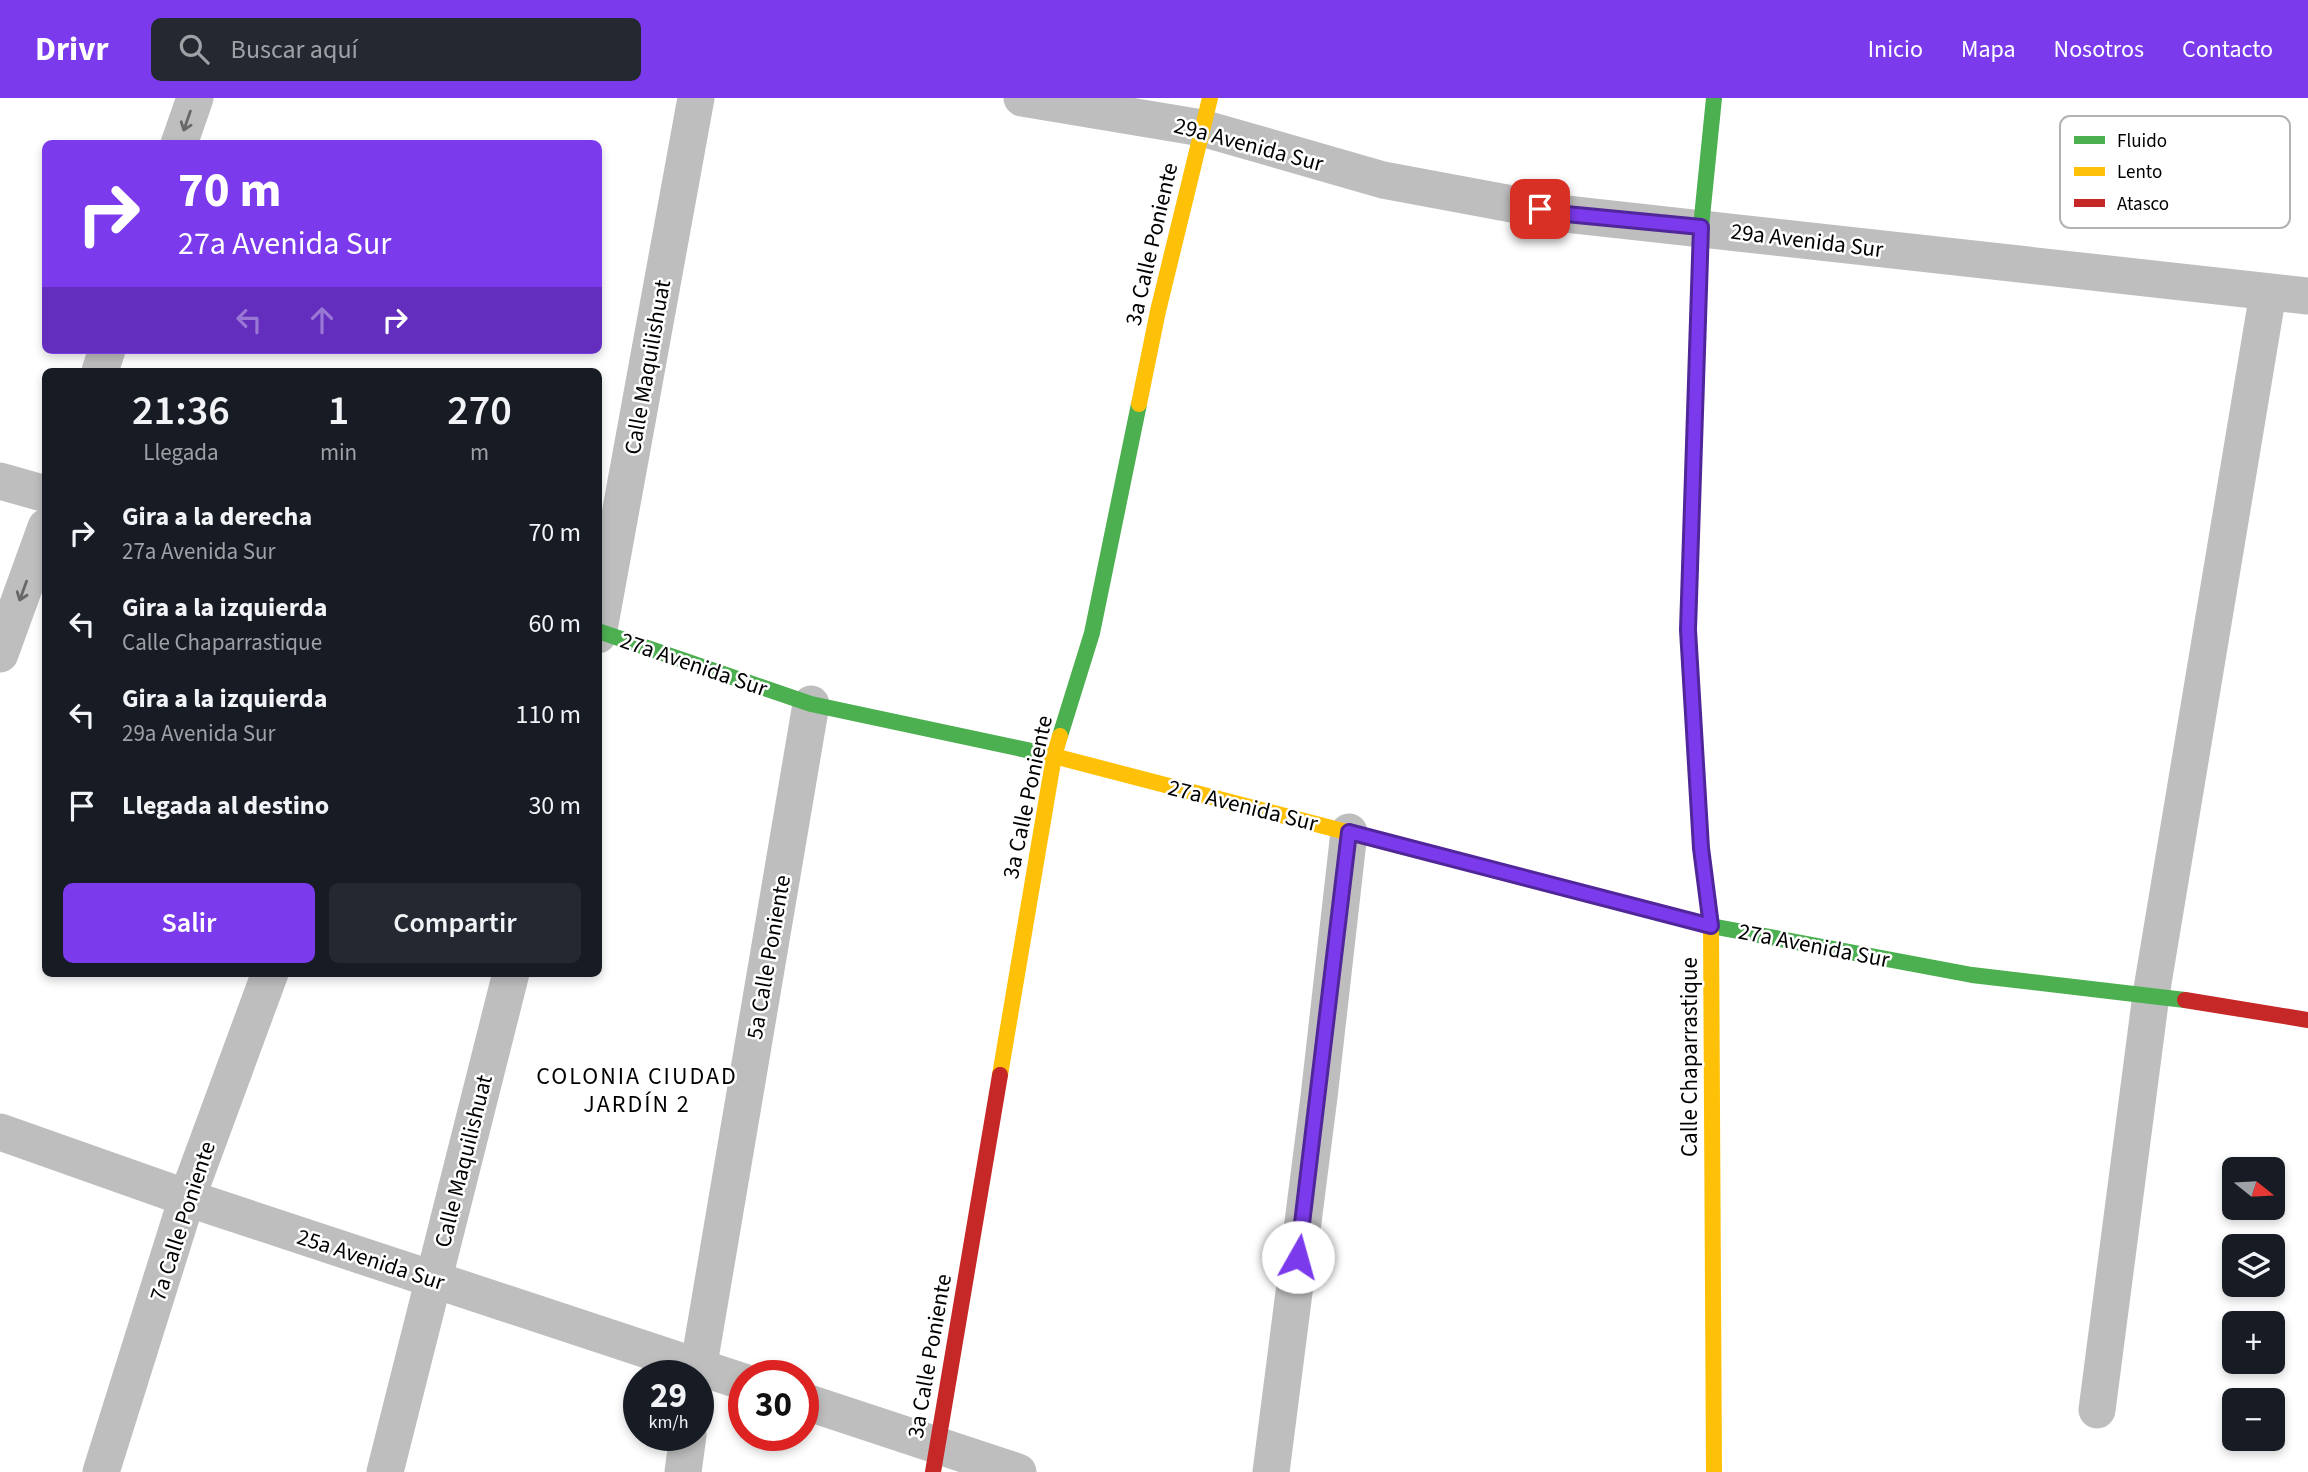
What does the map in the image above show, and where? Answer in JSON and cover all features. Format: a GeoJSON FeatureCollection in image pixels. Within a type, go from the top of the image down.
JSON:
{"type":"FeatureCollection","features":[{"type":"Feature","properties":{"kind":"street"},"geometry":{"type":"LineString","coordinates":[[180,140],[195,98]]}},
{"type":"Feature","properties":{"kind":"street","name":"Calle Maquilishuat"},"geometry":{"type":"LineString","coordinates":[[602,616],[696,98]]}},
{"type":"Feature","properties":{"kind":"street","name":"29a Avenida Sur"},"geometry":{"type":"LineString","coordinates":[[1022,98],[1206,113],[1383,180],[1566,214],[2308,296]]}},
{"type":"Feature","properties":{"kind":"street","name":"Calle Chaparrastique"},"geometry":{"type":"LineString","coordinates":[[1714,98],[1701,227],[1688,630],[1701,848],[1711,926],[1714,1472]]}},
{"type":"Feature","properties":{"kind":"street","name":"3a Calle Poniente"},"geometry":{"type":"LineString","coordinates":[[935,1459],[1054,756],[1092,633],[1158,311],[1206,113]]}},
{"type":"Feature","properties":{"kind":"street"},"geometry":{"type":"LineString","coordinates":[[2097,1410],[2151,995],[2267,293]]}},
{"type":"Feature","properties":{"kind":"street"},"geometry":{"type":"LineString","coordinates":[[0,481],[42,493]]}},
{"type":"Feature","properties":{"kind":"street"},"geometry":{"type":"LineString","coordinates":[[0,654],[42,538]]}},
{"type":"Feature","properties":{"kind":"street","name":"27a Avenida Sur"},"geometry":{"type":"LineString","coordinates":[[602,634],[811,704],[1054,756],[1711,926],[1972,975],[2151,995],[2308,1020]]}},
{"type":"Feature","properties":{"kind":"street","name":"5a Calle Poniente"},"geometry":{"type":"LineString","coordinates":[[700,1360],[811,704]]}},
{"type":"Feature","properties":{"kind":"street"},"geometry":{"type":"LineString","coordinates":[[1271,1472],[1319,1097],[1349,832]]}},
{"type":"Feature","properties":{"kind":"street","name":"7a Calle Poniente"},"geometry":{"type":"LineString","coordinates":[[102,1472],[187,1198],[269,977]]}},
{"type":"Feature","properties":{"kind":"street","name":"Calle Maquilishuat"},"geometry":{"type":"LineString","coordinates":[[384,1472],[510,977]]}},
{"type":"Feature","properties":{"kind":"street","name":"25a Avenida Sur"},"geometry":{"type":"LineString","coordinates":[[0,1132],[666,1360]]}},
{"type":"Feature","properties":{"kind":"street"},"geometry":{"type":"LineString","coordinates":[[819,1408],[935,1459],[1018,1472]]}},
{"type":"Feature","properties":{"kind":"street"},"geometry":{"type":"LineString","coordinates":[[683,1472],[686,1451]]}},
{"type":"Feature","properties":{"kind":"traffic: fast"},"geometry":{"type":"LineString","coordinates":[[1695,416],[1701,227],[1714,98]]}},
{"type":"Feature","properties":{"kind":"traffic: fast"},"geometry":{"type":"LineString","coordinates":[[1060,736],[1092,633],[1139,404]]}},
{"type":"Feature","properties":{"kind":"traffic: fast"},"geometry":{"type":"LineString","coordinates":[[602,632],[811,704],[1050,755]]}},
{"type":"Feature","properties":{"kind":"traffic: fast"},"geometry":{"type":"LineString","coordinates":[[1620,903],[1711,926],[1972,975],[2185,1000]]}},
{"type":"Feature","properties":{"kind":"traffic: slow"},"geometry":{"type":"LineString","coordinates":[[1139,404],[1158,311],[1210,98]]}},
{"type":"Feature","properties":{"kind":"traffic: slow"},"geometry":{"type":"LineString","coordinates":[[1000,1075],[1054,756],[1060,736]]}},
{"type":"Feature","properties":{"kind":"traffic: slow"},"geometry":{"type":"LineString","coordinates":[[1050,755],[1620,903]]}},
{"type":"Feature","properties":{"kind":"traffic: slow"},"geometry":{"type":"LineString","coordinates":[[1701,852],[1711,926],[1714,1472]]}},
{"type":"Feature","properties":{"kind":"traffic: jam"},"geometry":{"type":"LineString","coordinates":[[1695,416],[1688,630],[1701,852]]}},
{"type":"Feature","properties":{"kind":"traffic: jam"},"geometry":{"type":"LineString","coordinates":[[2185,1000],[2308,1020]]}},
{"type":"Feature","properties":{"kind":"traffic: jam"},"geometry":{"type":"LineString","coordinates":[[933,1472],[1000,1075]]}},
{"type":"Feature","properties":{"kind":"district","name":"COLONIA CIUDAD JARDÍN 2"},"geometry":{"type":"Point","coordinates":[637,1090]}},
{"type":"Feature","properties":{"kind":"route"},"geometry":{"type":"LineString","coordinates":[[1298,1257],[1349,832],[1711,926],[1701,848],[1688,630],[1701,227],[1540,209]]}}]}
